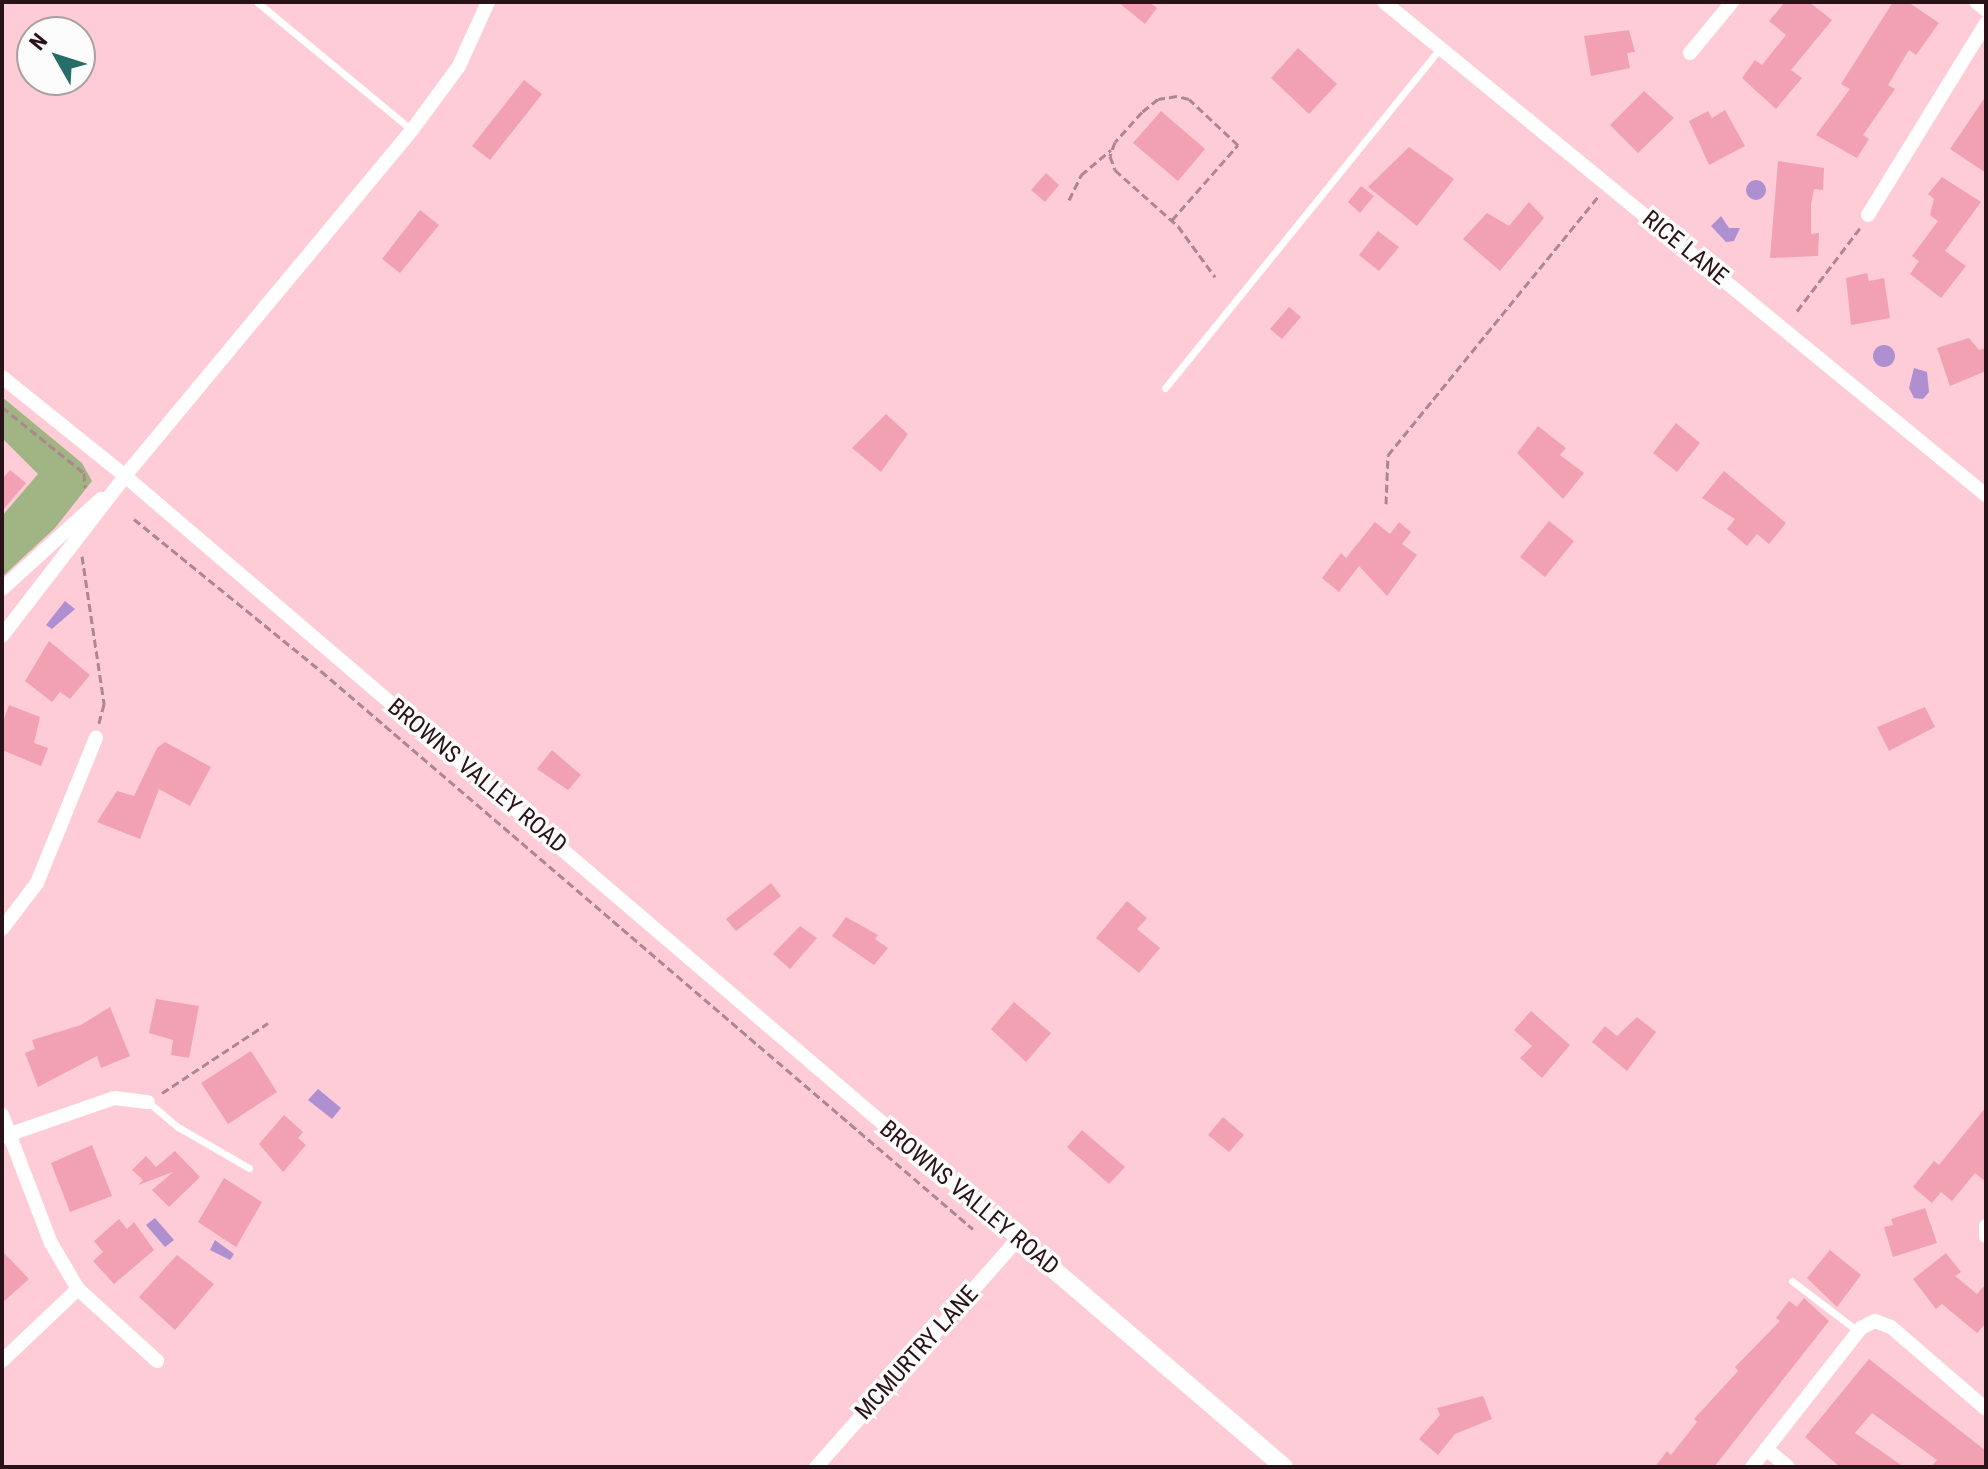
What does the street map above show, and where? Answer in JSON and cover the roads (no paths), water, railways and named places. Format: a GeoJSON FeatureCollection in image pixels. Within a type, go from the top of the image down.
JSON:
{"type":"FeatureCollection","features":[{"type":"Feature","properties":{"kind":"street"},"geometry":{"type":"LineString","coordinates":[[2,636],[125,476],[412,130],[459,66],[488,2]]}},
{"type":"Feature","properties":{"kind":"street","name":"RICE LANE"},"geometry":{"type":"LineString","coordinates":[[1384,2],[1986,495]]}},
{"type":"Feature","properties":{"kind":"street"},"geometry":{"type":"LineString","coordinates":[[1690,53],[1732,2]]}},
{"type":"Feature","properties":{"kind":"street"},"geometry":{"type":"LineString","coordinates":[[1976,2],[1986,10]]}},
{"type":"Feature","properties":{"kind":"street"},"geometry":{"type":"LineString","coordinates":[[1868,215],[1986,23]]}},
{"type":"Feature","properties":{"kind":"street","name":"BROWNS VALLEY ROAD"},"geometry":{"type":"LineString","coordinates":[[2,377],[125,476],[1284,1467]]}},
{"type":"Feature","properties":{"kind":"street"},"geometry":{"type":"LineString","coordinates":[[2,589],[125,476]]}},
{"type":"Feature","properties":{"kind":"street"},"geometry":{"type":"LineString","coordinates":[[2,929],[37,883],[96,738]]}},
{"type":"Feature","properties":{"kind":"street"},"geometry":{"type":"LineString","coordinates":[[6,1136],[114,1098],[148,1102]]}},
{"type":"Feature","properties":{"kind":"street"},"geometry":{"type":"LineString","coordinates":[[2,1115],[6,1136],[51,1243],[78,1289],[157,1361]]}},
{"type":"Feature","properties":{"kind":"street"},"geometry":{"type":"LineString","coordinates":[[1986,1226],[1986,1236]]}},
{"type":"Feature","properties":{"kind":"street","name":"MCMURTRY LANE"},"geometry":{"type":"LineString","coordinates":[[816,1467],[1018,1239]]}},
{"type":"Feature","properties":{"kind":"street"},"geometry":{"type":"LineString","coordinates":[[2,1361],[78,1289]]}},
{"type":"Feature","properties":{"kind":"street"},"geometry":{"type":"LineString","coordinates":[[1752,1467],[1859,1332],[1875,1321],[1891,1327],[1986,1409]]}},
{"type":"Feature","properties":{"kind":"street"},"geometry":{"type":"LineString","coordinates":[[1766,1449],[1788,1467]]}},
{"type":"Feature","properties":{"kind":"lane"},"geometry":{"type":"LineString","coordinates":[[257,2],[412,130]]}},
{"type":"Feature","properties":{"kind":"lane"},"geometry":{"type":"LineString","coordinates":[[1165,388],[1440,49]]}},
{"type":"Feature","properties":{"kind":"lane"},"geometry":{"type":"LineString","coordinates":[[148,1102],[178,1127],[249,1168]]}},
{"type":"Feature","properties":{"kind":"lane"},"geometry":{"type":"LineString","coordinates":[[1792,1281],[1859,1332]]}}]}
